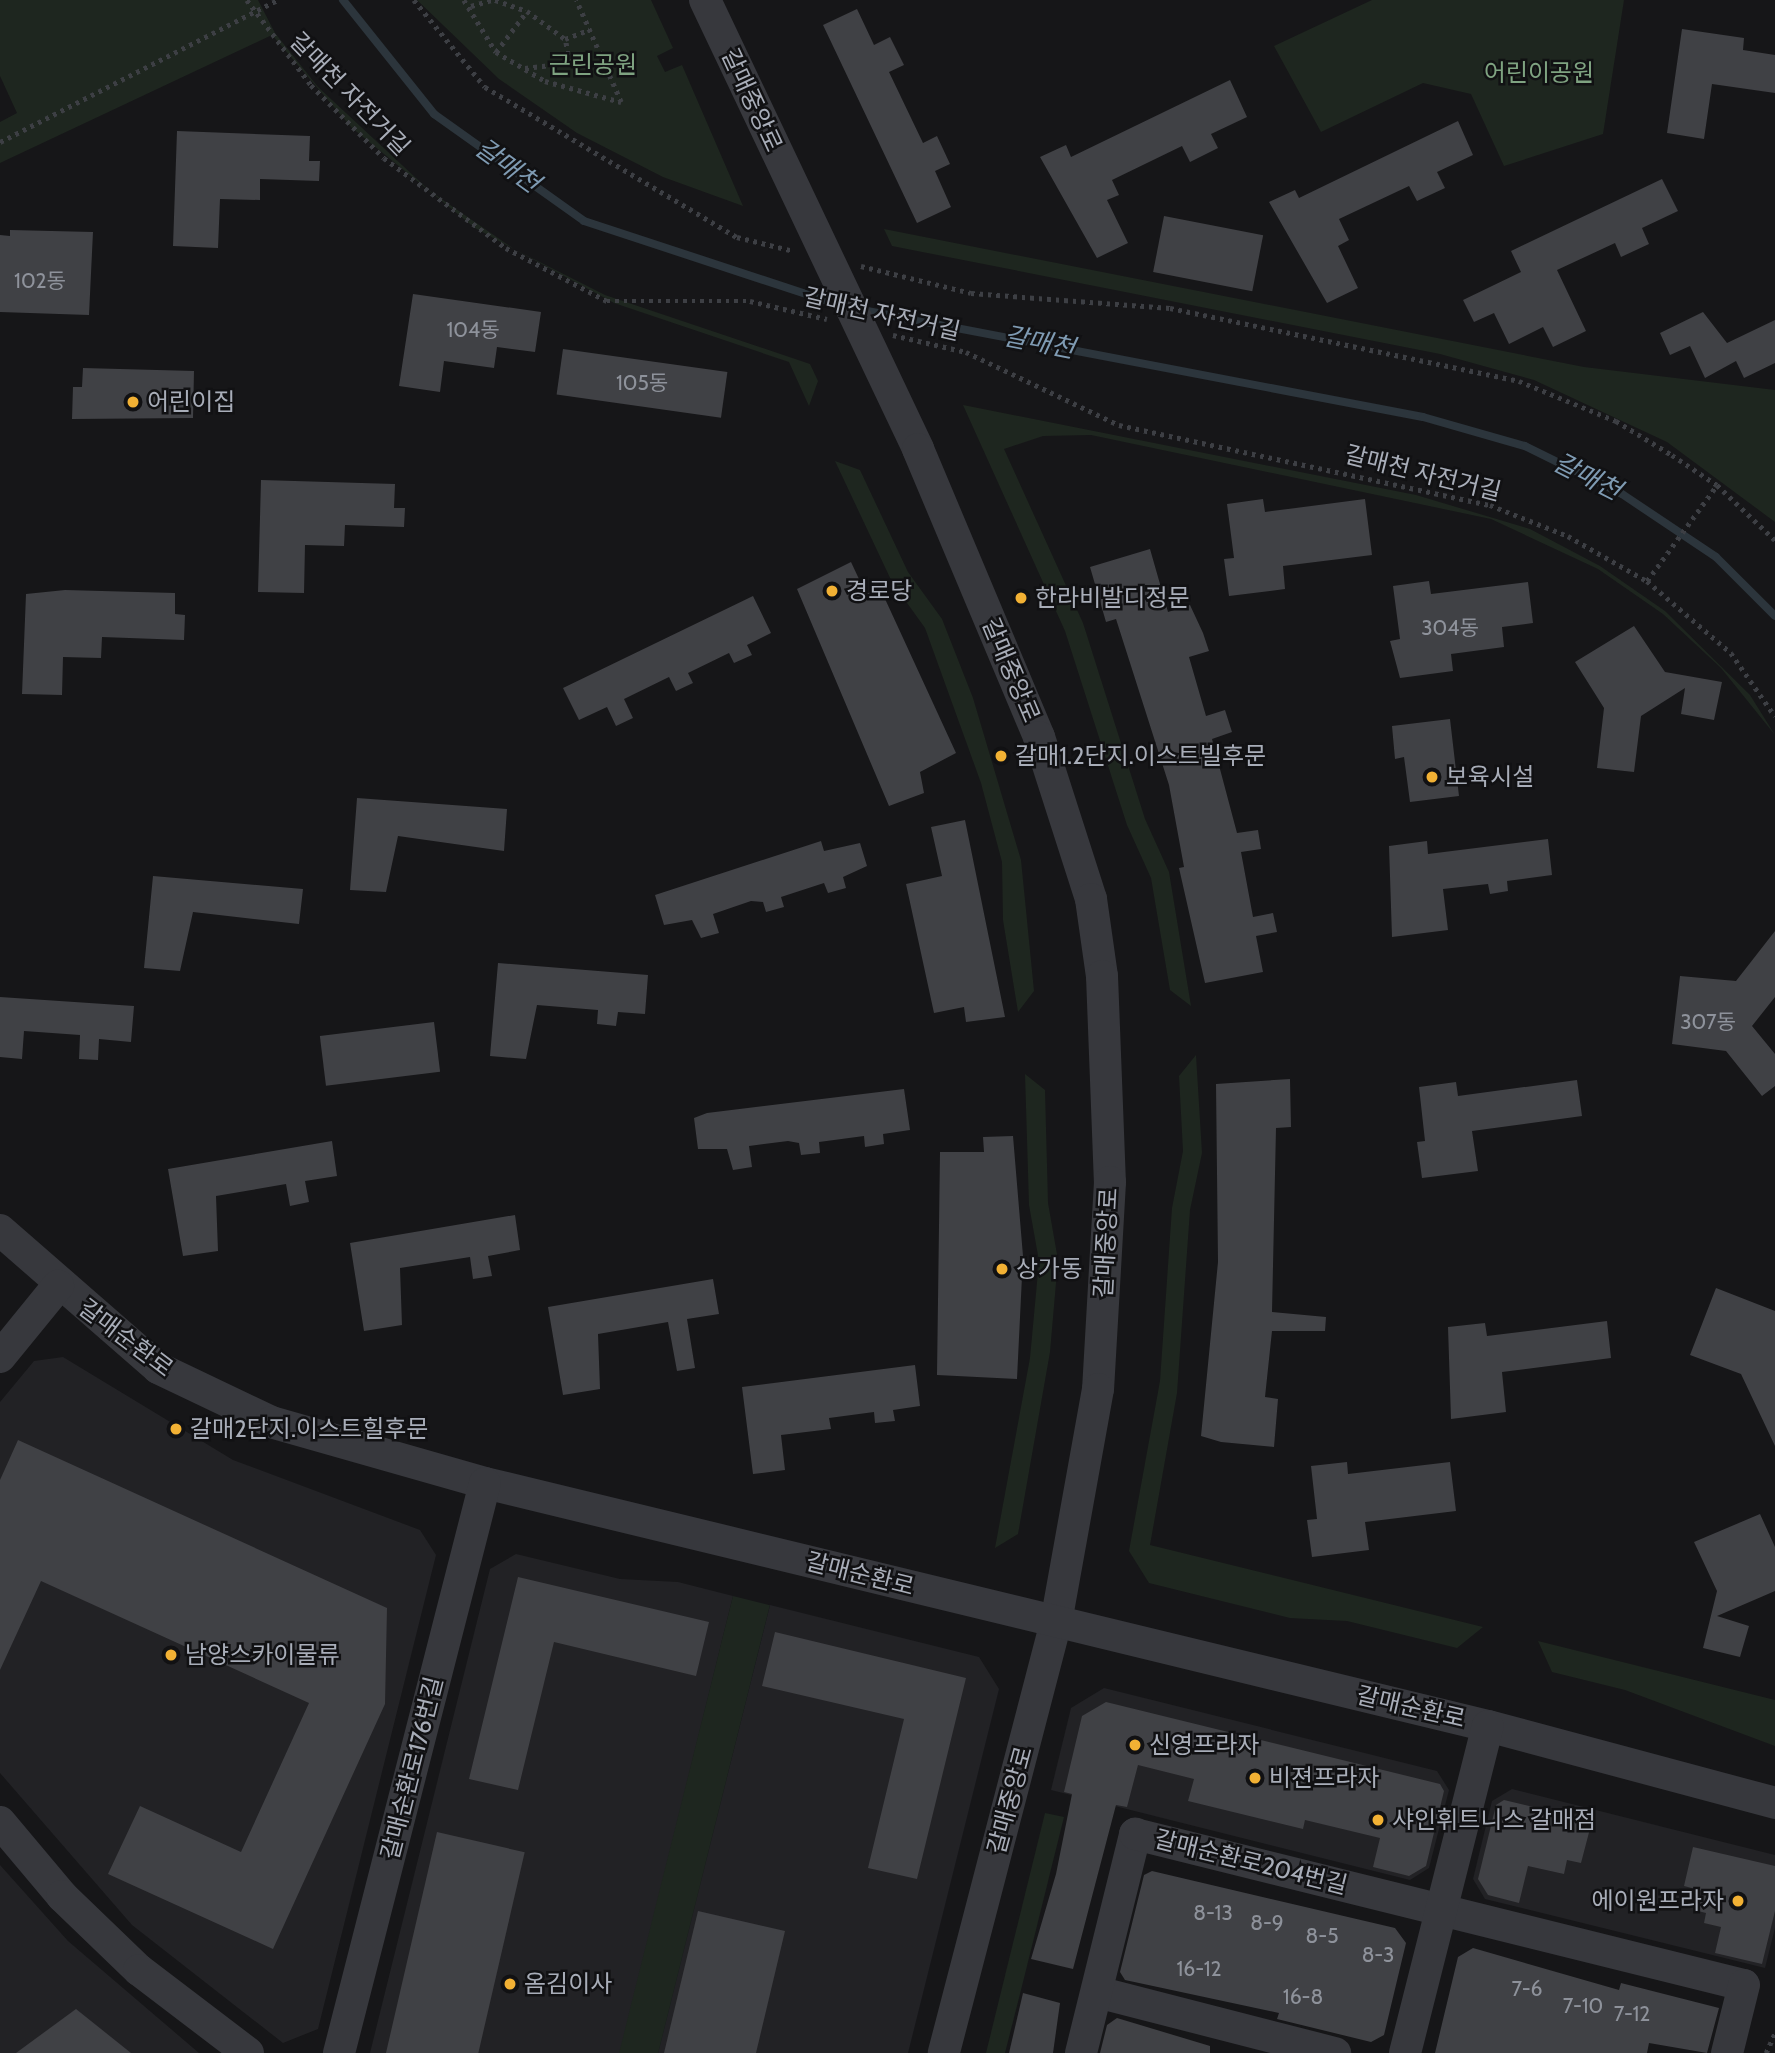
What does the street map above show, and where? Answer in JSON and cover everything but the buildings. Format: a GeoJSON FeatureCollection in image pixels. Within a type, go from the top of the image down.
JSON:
{"type":"FeatureCollection","features":[{"type":"Feature","properties":{"kind":"street","name":"갈매중앙로"},"geometry":{"type":"LineString","coordinates":[[705,0],[918,449],[1070,819],[1102,976],[1110,1182],[1098,1389],[1056,1622],[944,2053]]}},
{"type":"Feature","properties":{"kind":"street","name":"갈매순환로"},"geometry":{"type":"LineString","coordinates":[[0,1230],[58,1286],[159,1368],[271,1422],[485,1483],[1488,1726],[1775,1802]]}},
{"type":"Feature","properties":{"kind":"street"},"geometry":{"type":"LineString","coordinates":[[0,1357],[58,1286]]}},
{"type":"Feature","properties":{"kind":"street","name":"갈매순환로176번길"},"geometry":{"type":"LineString","coordinates":[[338,2053],[485,1483]]}},
{"type":"Feature","properties":{"kind":"street"},"geometry":{"type":"LineString","coordinates":[[1405,2053],[1488,1726]]}},
{"type":"Feature","properties":{"kind":"street"},"geometry":{"type":"LineString","coordinates":[[0,1822],[62,1896],[139,1970],[248,2053]]}},
{"type":"Feature","properties":{"kind":"street","name":"갈매순환로204번길"},"geometry":{"type":"LineString","coordinates":[[1081,2053],[1135,1834],[1744,1985],[1727,2053]]}},
{"type":"Feature","properties":{"kind":"street"},"geometry":{"type":"LineString","coordinates":[[1097,1992],[1335,2053]]}},
{"type":"Feature","properties":{"kind":"path","name":"갈매천 자전거길"},"geometry":{"type":"LineString","coordinates":[[247,0],[250,13],[384,158],[529,260],[607,301],[750,301],[831,320]]}},
{"type":"Feature","properties":{"kind":"path"},"geometry":{"type":"LineString","coordinates":[[0,142],[277,0]]}},
{"type":"Feature","properties":{"kind":"path","name":"갈매천 자전거길"},"geometry":{"type":"LineString","coordinates":[[414,0],[496,94],[737,237],[802,252]]}},
{"type":"Feature","properties":{"kind":"path"},"geometry":{"type":"LineString","coordinates":[[464,0],[471,6],[496,52],[545,81],[621,102],[576,0]]}},
{"type":"Feature","properties":{"kind":"path"},"geometry":{"type":"LineString","coordinates":[[471,6],[493,0],[527,11],[565,39],[569,63],[523,68]]}},
{"type":"Feature","properties":{"kind":"path"},"geometry":{"type":"LineString","coordinates":[[496,52],[527,11]]}},
{"type":"Feature","properties":{"kind":"path"},"geometry":{"type":"LineString","coordinates":[[565,39],[589,30]]}},
{"type":"Feature","properties":{"kind":"path","name":"갈매천 자전거길"},"geometry":{"type":"LineString","coordinates":[[854,265],[971,293],[1170,308],[1472,368],[1606,416],[1717,485],[1775,540]]}},
{"type":"Feature","properties":{"kind":"path","name":"갈매천 자전거길"},"geometry":{"type":"LineString","coordinates":[[885,333],[966,352],[1119,425],[1490,505],[1568,536],[1648,579],[1731,653],[1775,716]]}},
{"type":"Feature","properties":{"kind":"path"},"geometry":{"type":"LineString","coordinates":[[1648,579],[1717,485]]}},
{"type":"Feature","properties":{"kind":"path"},"geometry":{"type":"LineString","coordinates":[[1766,2053],[1775,2033]]}},
{"type":"Feature","properties":{"kind":"shaded area"},"geometry":{"type":"Polygon","coordinates":[[[63,1357],[233,1460],[420,1530],[436,1555],[318,2029],[283,2043],[132,1925],[0,1773],[0,1402],[34,1361],[63,1357]]]}},
{"type":"Feature","properties":{"kind":"shaded area"},"geometry":{"type":"Polygon","coordinates":[[[516,1554],[620,1579],[678,1582],[733,1596],[620,2053],[370,2053],[490,1569],[516,1554]]]}},
{"type":"Feature","properties":{"kind":"shaded area"},"geometry":{"type":"Polygon","coordinates":[[[770,1605],[979,1657],[999,1689],[908,2053],[658,2053],[770,1605]]]}},
{"type":"Feature","properties":{"kind":"shaded area"},"geometry":{"type":"Polygon","coordinates":[[[1104,1688],[1437,1771],[1449,1790],[1429,1868],[1410,1880],[1051,1790],[1071,1708],[1104,1688]]]}},
{"type":"Feature","properties":{"kind":"shaded area"},"geometry":{"type":"Polygon","coordinates":[[[1512,1789],[1775,1855],[1775,1928],[1765,1968],[1485,1899],[1473,1879],[1492,1801],[1512,1789]]]}},
{"type":"Feature","properties":{"kind":"shaded area"},"geometry":{"type":"Polygon","coordinates":[[[0,1865],[68,1941],[199,2053],[0,2053],[0,1865]]]}},
{"type":"Feature","properties":{"kind":"green space"},"geometry":{"type":"Polygon","coordinates":[[[0,0],[258,0],[275,33],[318,87],[430,191],[514,249],[605,295],[810,364],[818,381],[809,406],[789,362],[614,303],[475,228],[352,128],[272,35],[0,163],[0,122],[17,113],[0,76],[0,0]]]}},
{"type":"Feature","properties":{"kind":"green space","name":"근린공원"},"geometry":{"type":"Polygon","coordinates":[[[417,0],[651,0],[673,48],[657,56],[665,72],[682,65],[743,206],[663,177],[577,133],[499,79],[417,0]]]}},
{"type":"Feature","properties":{"kind":"green space","name":"어린이공원"},"geometry":{"type":"Polygon","coordinates":[[[1372,0],[1624,0],[1603,134],[1504,166],[1471,94],[1423,83],[1321,132],[1274,46],[1372,0]]]}},
{"type":"Feature","properties":{"kind":"green space"},"geometry":{"type":"Polygon","coordinates":[[[884,229],[1584,367],[1775,390],[1775,522],[1667,442],[1534,380],[1440,354],[892,246],[884,229]]]}},
{"type":"Feature","properties":{"kind":"green space"},"geometry":{"type":"Polygon","coordinates":[[[963,405],[1416,495],[1530,529],[1600,566],[1665,611],[1750,695],[1775,735],[1721,668],[1663,614],[1598,569],[1491,519],[1091,435],[1043,436],[1004,449],[1083,623],[1145,819],[1169,872],[1191,1006],[1170,990],[1151,878],[1127,825],[1065,631],[963,405]]]}},
{"type":"Feature","properties":{"kind":"green space"},"geometry":{"type":"Polygon","coordinates":[[[835,461],[860,470],[908,572],[942,619],[973,698],[1021,860],[1034,991],[1018,1012],[1003,920],[1002,862],[981,783],[925,628],[892,582],[835,461]]]}},
{"type":"Feature","properties":{"kind":"green space"},"geometry":{"type":"Polygon","coordinates":[[[1196,1055],[1202,1153],[1190,1210],[1177,1393],[1150,1545],[1483,1627],[1457,1648],[1347,1621],[1290,1618],[1149,1583],[1129,1551],[1160,1381],[1172,1208],[1183,1151],[1179,1076],[1196,1055]]]}},
{"type":"Feature","properties":{"kind":"green space"},"geometry":{"type":"Polygon","coordinates":[[[1025,1074],[1045,1090],[1048,1203],[1058,1260],[1050,1352],[1018,1534],[995,1548],[1030,1358],[1039,1261],[1029,1205],[1025,1074]]]}},
{"type":"Feature","properties":{"kind":"green space"},"geometry":{"type":"Polygon","coordinates":[[[733,1596],[770,1605],[658,2053],[619,2053],[733,1596]]]}},
{"type":"Feature","properties":{"kind":"green space"},"geometry":{"type":"Polygon","coordinates":[[[1538,1641],[1775,1700],[1775,1746],[1625,1690],[1552,1672],[1538,1641]]]}},
{"type":"Feature","properties":{"kind":"green space"},"geometry":{"type":"Polygon","coordinates":[[[1045,1813],[1064,1817],[1005,2053],[986,2053],[1045,1813]]]}},
{"type":"Feature","properties":{"kind":"waterway","name":"갈매천"},"geometry":{"type":"LineString","coordinates":[[343,0],[434,114],[584,221],[842,306]]}},
{"type":"Feature","properties":{"kind":"waterway","name":"갈매천"},"geometry":{"type":"LineString","coordinates":[[862,310],[1423,417],[1525,446],[1622,494],[1716,557],[1775,616]]}},
{"type":"Feature","properties":{"kind":"place","name":"어린이집"},"geometry":{"type":"Point","coordinates":[133,402]}},
{"type":"Feature","properties":{"kind":"place","name":"경로당"},"geometry":{"type":"Point","coordinates":[832,591]}},
{"type":"Feature","properties":{"kind":"place","name":"한라비발디정문"},"geometry":{"type":"Point","coordinates":[1021,598]}},
{"type":"Feature","properties":{"kind":"place","name":"갈매1.2단지.이스트빌후문"},"geometry":{"type":"Point","coordinates":[1001,756]}},
{"type":"Feature","properties":{"kind":"place","name":"보육시설"},"geometry":{"type":"Point","coordinates":[1432,777]}},
{"type":"Feature","properties":{"kind":"place","name":"상가동"},"geometry":{"type":"Point","coordinates":[1002,1269]}},
{"type":"Feature","properties":{"kind":"place","name":"갈매2단지.이스트힐후문"},"geometry":{"type":"Point","coordinates":[176,1429]}},
{"type":"Feature","properties":{"kind":"place","name":"남양스카이물류"},"geometry":{"type":"Point","coordinates":[171,1655]}},
{"type":"Feature","properties":{"kind":"place","name":"신영프라자"},"geometry":{"type":"Point","coordinates":[1135,1745]}},
{"type":"Feature","properties":{"kind":"place","name":"비젼프라자"},"geometry":{"type":"Point","coordinates":[1255,1778]}},
{"type":"Feature","properties":{"kind":"place","name":"샤인휘트니스 갈매점"},"geometry":{"type":"Point","coordinates":[1378,1820]}},
{"type":"Feature","properties":{"kind":"place","name":"에이원프라자"},"geometry":{"type":"Point","coordinates":[1738,1901]}},
{"type":"Feature","properties":{"kind":"place","name":"옴김이사"},"geometry":{"type":"Point","coordinates":[510,1984]}}]}
